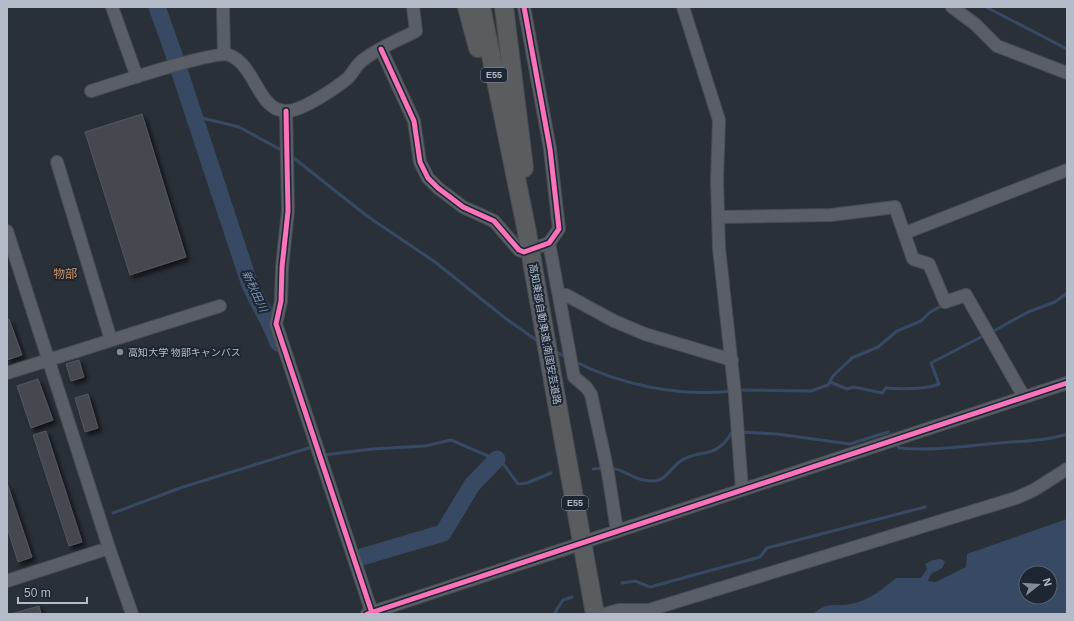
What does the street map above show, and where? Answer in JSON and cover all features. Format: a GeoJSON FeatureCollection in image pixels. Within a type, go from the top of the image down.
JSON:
{"type":"FeatureCollection","features":[{"type":"Feature","properties":{"kind":"highway"},"geometry":{"type":"LineString","coordinates":[[467,7],[508,143]]}},
{"type":"Feature","properties":{"kind":"highway","name":"高知東部自動車道;南国安芸道路"},"geometry":{"type":"LineString","coordinates":[[481,7],[526,227],[595,614]]}},
{"type":"Feature","properties":{"kind":"highway"},"geometry":{"type":"LineString","coordinates":[[504,7],[524,169],[526,227]]}},
{"type":"Feature","properties":{"kind":"street"},"geometry":{"type":"LineString","coordinates":[[112,7],[137,77]]}},
{"type":"Feature","properties":{"kind":"street"},"geometry":{"type":"LineString","coordinates":[[223,7],[224,54]]}},
{"type":"Feature","properties":{"kind":"street"},"geometry":{"type":"LineString","coordinates":[[91,91],[224,54],[235,59],[247,69],[267,102],[277,109],[286,111],[305,107],[349,77],[354,68],[362,60],[416,31],[413,7]]}},
{"type":"Feature","properties":{"kind":"street"},"geometry":{"type":"LineString","coordinates":[[381,49],[414,121],[420,162],[428,178],[444,193],[463,207],[494,221],[519,250],[524,252],[549,243],[559,228],[550,148],[524,7]]}},
{"type":"Feature","properties":{"kind":"street"},"geometry":{"type":"LineString","coordinates":[[683,7],[718,116],[719,248],[732,360],[742,490]]}},
{"type":"Feature","properties":{"kind":"street"},"geometry":{"type":"LineString","coordinates":[[952,7],[975,24],[997,46],[1067,73]]}},
{"type":"Feature","properties":{"kind":"street"},"geometry":{"type":"LineString","coordinates":[[286,111],[288,210],[282,267],[281,301],[276,324],[370,613],[574,546]]}},
{"type":"Feature","properties":{"kind":"street"},"geometry":{"type":"LineString","coordinates":[[57,162],[111,340]]}},
{"type":"Feature","properties":{"kind":"street"},"geometry":{"type":"LineString","coordinates":[[905,233],[1067,170]]}},
{"type":"Feature","properties":{"kind":"street"},"geometry":{"type":"LineString","coordinates":[[718,217],[831,215],[895,207],[913,258],[929,264],[945,302],[966,295],[1024,397]]}},
{"type":"Feature","properties":{"kind":"street"},"geometry":{"type":"LineString","coordinates":[[7,231],[109,548],[132,614]]}},
{"type":"Feature","properties":{"kind":"street"},"geometry":{"type":"LineString","coordinates":[[549,243],[574,377],[586,387],[590,394],[608,473],[617,531]]}},
{"type":"Feature","properties":{"kind":"street"},"geometry":{"type":"LineString","coordinates":[[559,296],[566,295],[614,321],[645,334],[732,360]]}},
{"type":"Feature","properties":{"kind":"street"},"geometry":{"type":"LineString","coordinates":[[7,373],[220,306]]}},
{"type":"Feature","properties":{"kind":"street"},"geometry":{"type":"LineString","coordinates":[[590,540],[1067,383]]}},
{"type":"Feature","properties":{"kind":"street"},"geometry":{"type":"LineString","coordinates":[[604,614],[619,610],[650,610],[1016,498],[1034,490],[1067,469]]}},
{"type":"Feature","properties":{"kind":"street"},"geometry":{"type":"LineString","coordinates":[[7,580],[109,548]]}},
{"type":"Feature","properties":{"kind":"water"},"geometry":{"type":"Polygon","coordinates":[[[1067,519],[1067,614],[813,614],[823,607],[851,604],[864,600],[896,578],[921,578],[927,569],[925,564],[933,560],[941,559],[945,562],[942,568],[931,574],[928,581],[936,582],[966,567],[967,554],[1067,519]]]}},
{"type":"Feature","properties":{"kind":"building"},"geometry":{"type":"Polygon","coordinates":[[[142,114],[186,257],[130,275],[85,132],[142,114]]]}},
{"type":"Feature","properties":{"kind":"building"},"geometry":{"type":"Polygon","coordinates":[[[9,319],[22,355],[7,360],[7,320],[9,319]]]}},
{"type":"Feature","properties":{"kind":"building"},"geometry":{"type":"Polygon","coordinates":[[[79,360],[84,377],[71,381],[66,364],[79,360]]]}},
{"type":"Feature","properties":{"kind":"building"},"geometry":{"type":"Polygon","coordinates":[[[38,379],[53,420],[31,428],[17,386],[38,379]]]}},
{"type":"Feature","properties":{"kind":"building"},"geometry":{"type":"Polygon","coordinates":[[[88,394],[98,428],[85,432],[75,398],[88,394]]]}},
{"type":"Feature","properties":{"kind":"building"},"geometry":{"type":"Polygon","coordinates":[[[46,431],[82,542],[69,546],[33,435],[46,431]]]}},
{"type":"Feature","properties":{"kind":"building"},"geometry":{"type":"Polygon","coordinates":[[[7,483],[32,557],[18,562],[7,527],[7,483]]]}},
{"type":"Feature","properties":{"kind":"building"},"geometry":{"type":"Polygon","coordinates":[[[39,606],[41,614],[11,614],[39,606]]]}},
{"type":"Feature","properties":{"kind":"waterway","name":"新秋田川"},"geometry":{"type":"LineString","coordinates":[[157,7],[177,63]]}},
{"type":"Feature","properties":{"kind":"waterway"},"geometry":{"type":"LineString","coordinates":[[986,7],[1067,49]]}},
{"type":"Feature","properties":{"kind":"waterway","name":"新秋田川"},"geometry":{"type":"LineString","coordinates":[[178,67],[249,282],[272,327],[278,343]]}},
{"type":"Feature","properties":{"kind":"waterway"},"geometry":{"type":"LineString","coordinates":[[194,116],[239,127],[283,151]]}},
{"type":"Feature","properties":{"kind":"waterway"},"geometry":{"type":"LineString","coordinates":[[290,155],[367,216],[435,262],[505,318],[539,342]]}},
{"type":"Feature","properties":{"kind":"waterway"},"geometry":{"type":"LineString","coordinates":[[992,332],[1028,312],[1055,302],[1067,293]]}},
{"type":"Feature","properties":{"kind":"waterway"},"geometry":{"type":"LineString","coordinates":[[738,390],[811,391],[828,385],[833,376],[852,358],[878,347],[897,331],[921,321],[929,313],[941,306]]}},
{"type":"Feature","properties":{"kind":"waterway"},"geometry":{"type":"LineString","coordinates":[[830,382],[847,389],[854,387],[882,393],[886,388],[913,389],[933,386],[939,384],[931,363],[985,335]]}},
{"type":"Feature","properties":{"kind":"waterway"},"geometry":{"type":"LineString","coordinates":[[555,351],[567,358]]}},
{"type":"Feature","properties":{"kind":"waterway"},"geometry":{"type":"LineString","coordinates":[[574,361],[611,377],[630,383],[651,387],[692,392],[732,391]]}},
{"type":"Feature","properties":{"kind":"waterway"},"geometry":{"type":"LineString","coordinates":[[611,468],[642,480],[658,480],[664,477],[685,458],[713,451],[726,441],[732,432],[734,432]]}},
{"type":"Feature","properties":{"kind":"waterway"},"geometry":{"type":"LineString","coordinates":[[741,432],[777,434],[850,444],[888,432]]}},
{"type":"Feature","properties":{"kind":"waterway"},"geometry":{"type":"LineString","coordinates":[[898,446],[899,448],[912,449],[950,448],[1042,439],[1067,434]]}},
{"type":"Feature","properties":{"kind":"waterway"},"geometry":{"type":"LineString","coordinates":[[324,455],[372,449],[425,446],[451,440],[502,462],[518,484],[527,483],[551,473]]}},
{"type":"Feature","properties":{"kind":"waterway"},"geometry":{"type":"LineString","coordinates":[[113,513],[183,487],[312,447]]}},
{"type":"Feature","properties":{"kind":"waterway","name":"新秋田川"},"geometry":{"type":"LineString","coordinates":[[358,558],[443,533],[472,485],[497,459]]}},
{"type":"Feature","properties":{"kind":"waterway"},"geometry":{"type":"LineString","coordinates":[[593,469],[605,468]]}},
{"type":"Feature","properties":{"kind":"waterway"},"geometry":{"type":"LineString","coordinates":[[622,583],[635,581],[650,587],[760,557],[767,548],[925,507]]}},
{"type":"Feature","properties":{"kind":"waterway"},"geometry":{"type":"LineString","coordinates":[[554,614],[563,600],[572,597]]}},
{"type":"Feature","properties":{"kind":"cycle path"},"geometry":{"type":"LineString","coordinates":[[381,49],[414,121],[420,162],[428,178],[438,188],[463,207],[494,221],[519,250],[524,252],[549,243],[559,229],[550,149],[524,7]]}},
{"type":"Feature","properties":{"kind":"cycle path"},"geometry":{"type":"LineString","coordinates":[[286,111],[288,211],[282,267],[281,301],[276,324],[372,613]]}},
{"type":"Feature","properties":{"kind":"cycle path"},"geometry":{"type":"LineString","coordinates":[[367,614],[1067,383]]}},
{"type":"Feature","properties":{"kind":"place","name":"高知大学 物部キャンパス"},"geometry":{"type":"Point","coordinates":[120,352]}},
{"type":"Feature","properties":{"kind":"district","name":"物部"},"geometry":{"type":"Point","coordinates":[65,274]}}]}
